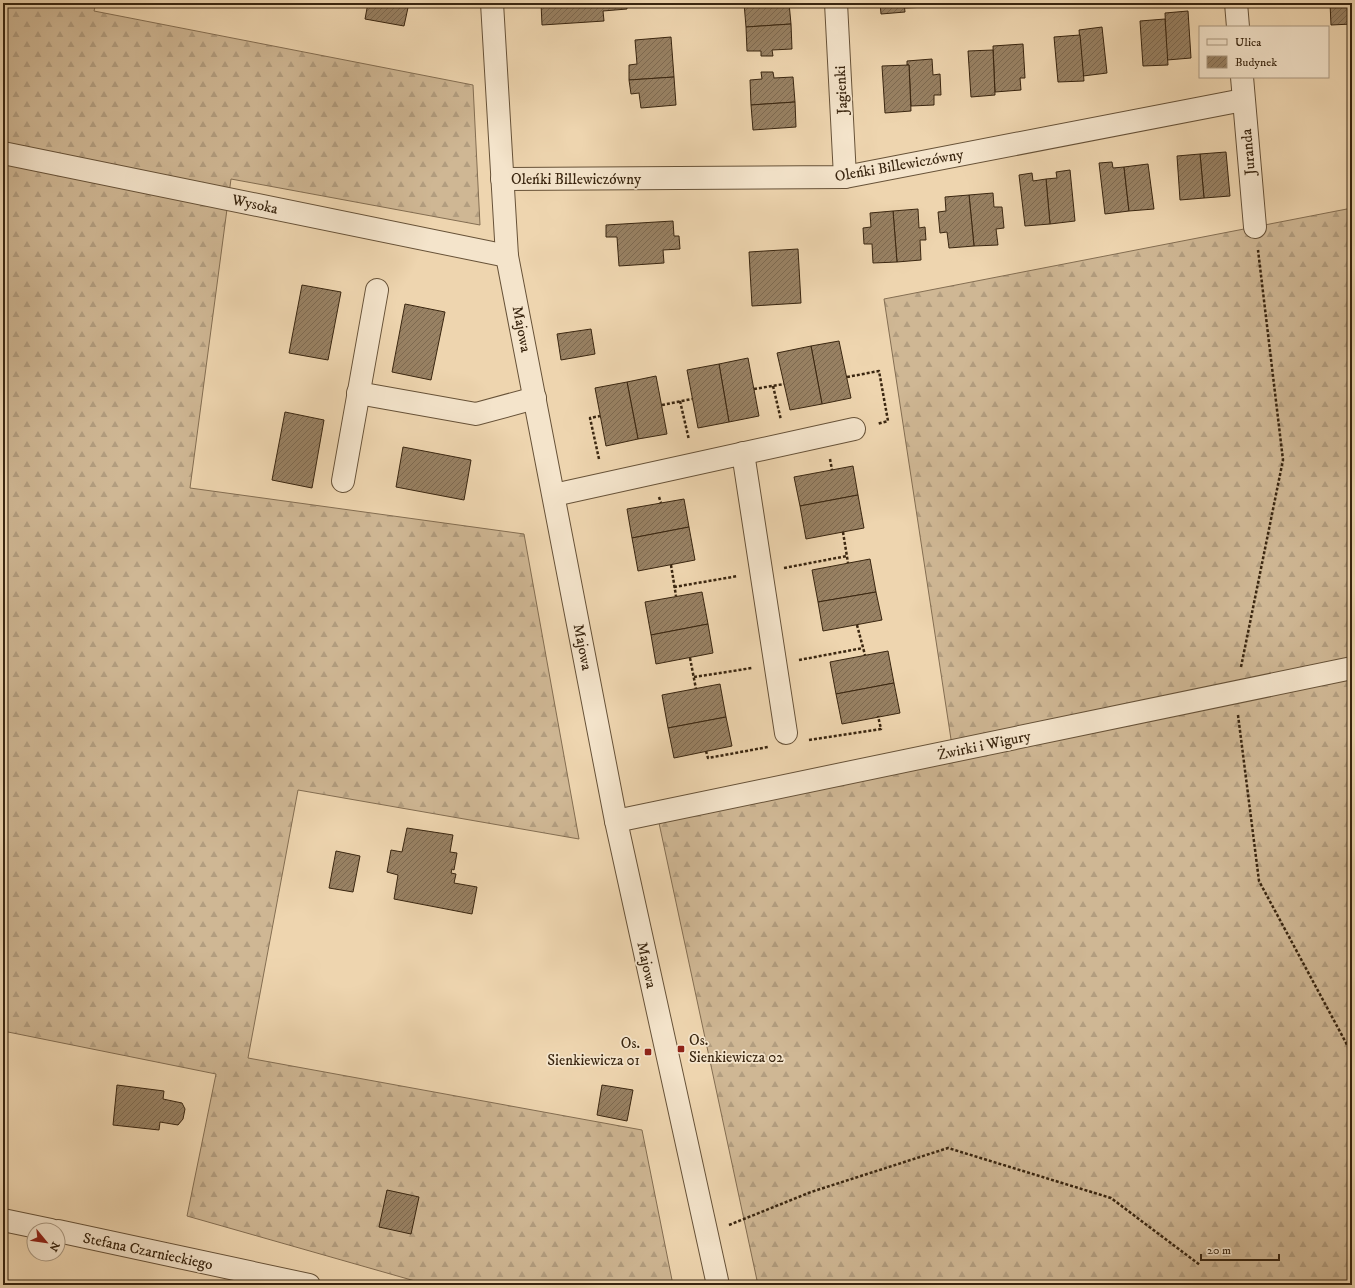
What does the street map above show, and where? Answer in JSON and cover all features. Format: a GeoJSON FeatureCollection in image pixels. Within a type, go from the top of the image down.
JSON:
{"type":"FeatureCollection","features":[{"type":"Feature","properties":{"kind":"street","name":"Majowa"},"geometry":{"type":"LineString","coordinates":[[492,3],[507,256],[616,821],[718,1285]]}},
{"type":"Feature","properties":{"kind":"street","name":"Jagienki"},"geometry":{"type":"LineString","coordinates":[[836,3],[845,177]]}},
{"type":"Feature","properties":{"kind":"street"},"geometry":{"type":"LineString","coordinates":[[1236,3],[1238,26]]}},
{"type":"Feature","properties":{"kind":"street","name":"Juranda"},"geometry":{"type":"LineString","coordinates":[[1242,78],[1255,226]]}},
{"type":"Feature","properties":{"kind":"street","name":"Oleńki Billewiczówny"},"geometry":{"type":"LineString","coordinates":[[502,180],[845,177],[1243,100]]}},
{"type":"Feature","properties":{"kind":"street","name":"Wysoka"},"geometry":{"type":"LineString","coordinates":[[3,153],[507,256]]}},
{"type":"Feature","properties":{"kind":"street"},"geometry":{"type":"LineString","coordinates":[[343,481],[376,290]]}},
{"type":"Feature","properties":{"kind":"street"},"geometry":{"type":"LineString","coordinates":[[358,393],[476,414],[535,398]]}},
{"type":"Feature","properties":{"kind":"street"},"geometry":{"type":"LineString","coordinates":[[554,494],[854,429]]}},
{"type":"Feature","properties":{"kind":"street"},"geometry":{"type":"LineString","coordinates":[[743,453],[787,738]]}},
{"type":"Feature","properties":{"kind":"street","name":"Żwirki i Wigury"},"geometry":{"type":"LineString","coordinates":[[616,821],[1352,668]]}},
{"type":"Feature","properties":{"kind":"street"},"geometry":{"type":"LineString","coordinates":[[3,1220],[26,1225]]}},
{"type":"Feature","properties":{"kind":"street","name":"Stefana Czarnieckiego"},"geometry":{"type":"LineString","coordinates":[[66,1233],[309,1285]]}},
{"type":"Feature","properties":{"kind":"path"},"geometry":{"type":"LineString","coordinates":[[1255,226],[1283,460],[1235,693],[1259,881],[1352,1054]]}},
{"type":"Feature","properties":{"kind":"path"},"geometry":{"type":"LineString","coordinates":[[847,377],[878,371],[888,421],[854,429]]}},
{"type":"Feature","properties":{"kind":"path"},"geometry":{"type":"LineString","coordinates":[[754,389],[784,384]]}},
{"type":"Feature","properties":{"kind":"path"},"geometry":{"type":"LineString","coordinates":[[773,386],[787,444]]}},
{"type":"Feature","properties":{"kind":"path"},"geometry":{"type":"LineString","coordinates":[[662,405],[692,399]]}},
{"type":"Feature","properties":{"kind":"path"},"geometry":{"type":"LineString","coordinates":[[680,401],[694,464]]}},
{"type":"Feature","properties":{"kind":"path"},"geometry":{"type":"LineString","coordinates":[[600,416],[590,418],[604,483]]}},
{"type":"Feature","properties":{"kind":"path"},"geometry":{"type":"LineString","coordinates":[[843,532],[848,563]]}},
{"type":"Feature","properties":{"kind":"path"},"geometry":{"type":"LineString","coordinates":[[671,565],[676,596]]}},
{"type":"Feature","properties":{"kind":"path"},"geometry":{"type":"LineString","coordinates":[[857,625],[865,655]]}},
{"type":"Feature","properties":{"kind":"path"},"geometry":{"type":"LineString","coordinates":[[690,658],[696,689]]}},
{"type":"Feature","properties":{"kind":"path"},"geometry":{"type":"LineString","coordinates":[[706,750],[708,758],[787,738],[880,729],[878,716]]}},
{"type":"Feature","properties":{"kind":"path"},"geometry":{"type":"LineString","coordinates":[[706,1234],[811,1192],[948,1148],[1111,1198],[1200,1265]]}},
{"type":"Feature","properties":{"kind":"green space"},"geometry":{"type":"Polygon","coordinates":[[[3,3],[96,3],[94,11],[473,85],[480,225],[231,179],[190,488],[524,534],[579,839],[298,790],[248,1058],[642,1130],[673,1285],[429,1285],[187,1216],[216,1074],[3,1031],[3,3]]]}},
{"type":"Feature","properties":{"kind":"green space"},"geometry":{"type":"Polygon","coordinates":[[[1352,208],[1352,1285],[758,1285],[659,823],[954,759],[884,299],[1352,208]]]}},
{"type":"Feature","properties":{"kind":"building"},"geometry":{"type":"Polygon","coordinates":[[[368,3],[409,3],[404,26],[365,19],[368,3]]]}},
{"type":"Feature","properties":{"kind":"building"},"geometry":{"type":"Polygon","coordinates":[[[541,3],[627,3],[627,9],[603,11],[604,21],[542,25],[541,3]]]}},
{"type":"Feature","properties":{"kind":"building"},"geometry":{"type":"Polygon","coordinates":[[[744,3],[789,3],[791,24],[746,27],[744,3]]]}},
{"type":"Feature","properties":{"kind":"building"},"geometry":{"type":"Polygon","coordinates":[[[880,3],[904,3],[905,12],[881,14],[880,3]]]}},
{"type":"Feature","properties":{"kind":"building"},"geometry":{"type":"Polygon","coordinates":[[[904,3],[930,3],[930,7],[904,8],[904,3]]]}},
{"type":"Feature","properties":{"kind":"building"},"geometry":{"type":"Polygon","coordinates":[[[1330,3],[1352,3],[1352,24],[1331,25],[1330,3]]]}},
{"type":"Feature","properties":{"kind":"building"},"geometry":{"type":"Polygon","coordinates":[[[1188,11],[1191,58],[1167,60],[1165,13],[1188,11]]]}},
{"type":"Feature","properties":{"kind":"building"},"geometry":{"type":"Polygon","coordinates":[[[1165,19],[1168,65],[1143,66],[1140,21],[1165,19]]]}},
{"type":"Feature","properties":{"kind":"building"},"geometry":{"type":"Polygon","coordinates":[[[791,24],[792,49],[772,50],[773,56],[761,56],[761,51],[747,51],[746,27],[791,24]]]}},
{"type":"Feature","properties":{"kind":"building"},"geometry":{"type":"Polygon","coordinates":[[[1102,27],[1107,73],[1083,76],[1079,30],[1102,27]]]}},
{"type":"Feature","properties":{"kind":"building"},"geometry":{"type":"Polygon","coordinates":[[[1080,35],[1084,81],[1058,82],[1054,37],[1080,35]]]}},
{"type":"Feature","properties":{"kind":"building"},"geometry":{"type":"Polygon","coordinates":[[[671,37],[674,77],[629,80],[629,65],[637,64],[635,40],[671,37]]]}},
{"type":"Feature","properties":{"kind":"building"},"geometry":{"type":"Polygon","coordinates":[[[1023,44],[1025,78],[1020,78],[1021,90],[995,92],[993,46],[1023,44]]]}},
{"type":"Feature","properties":{"kind":"building"},"geometry":{"type":"Polygon","coordinates":[[[993,50],[995,95],[971,97],[968,51],[993,50]]]}},
{"type":"Feature","properties":{"kind":"building"},"geometry":{"type":"Polygon","coordinates":[[[932,59],[933,75],[940,74],[941,95],[934,95],[934,105],[911,106],[909,65],[907,65],[907,61],[932,59]]]}},
{"type":"Feature","properties":{"kind":"building"},"geometry":{"type":"Polygon","coordinates":[[[909,65],[911,111],[885,113],[882,66],[909,65]]]}},
{"type":"Feature","properties":{"kind":"building"},"geometry":{"type":"Polygon","coordinates":[[[761,72],[773,72],[774,78],[793,77],[795,102],[751,105],[750,80],[762,79],[761,72]]]}},
{"type":"Feature","properties":{"kind":"building"},"geometry":{"type":"Polygon","coordinates":[[[674,77],[676,105],[641,108],[639,93],[631,94],[629,80],[674,77]]]}},
{"type":"Feature","properties":{"kind":"building"},"geometry":{"type":"Polygon","coordinates":[[[795,102],[796,127],[753,130],[751,105],[795,102]]]}},
{"type":"Feature","properties":{"kind":"building"},"geometry":{"type":"Polygon","coordinates":[[[1226,152],[1230,196],[1204,198],[1200,154],[1226,152]]]}},
{"type":"Feature","properties":{"kind":"building"},"geometry":{"type":"Polygon","coordinates":[[[1200,154],[1204,198],[1180,200],[1177,156],[1200,154]]]}},
{"type":"Feature","properties":{"kind":"building"},"geometry":{"type":"Polygon","coordinates":[[[1112,162],[1113,168],[1124,167],[1129,211],[1105,214],[1099,163],[1112,162]]]}},
{"type":"Feature","properties":{"kind":"building"},"geometry":{"type":"Polygon","coordinates":[[[1148,164],[1154,209],[1129,211],[1124,167],[1148,164]]]}},
{"type":"Feature","properties":{"kind":"building"},"geometry":{"type":"Polygon","coordinates":[[[1070,170],[1075,221],[1050,224],[1046,179],[1057,178],[1056,172],[1070,170]]]}},
{"type":"Feature","properties":{"kind":"building"},"geometry":{"type":"Polygon","coordinates":[[[1032,173],[1033,181],[1046,179],[1050,224],[1025,226],[1019,175],[1032,173]]]}},
{"type":"Feature","properties":{"kind":"building"},"geometry":{"type":"Polygon","coordinates":[[[993,193],[994,207],[1002,207],[1004,228],[996,229],[998,245],[974,246],[969,195],[993,193]]]}},
{"type":"Feature","properties":{"kind":"building"},"geometry":{"type":"Polygon","coordinates":[[[969,195],[974,246],[949,248],[947,232],[940,233],[938,212],[946,211],[945,197],[969,195]]]}},
{"type":"Feature","properties":{"kind":"building"},"geometry":{"type":"Polygon","coordinates":[[[918,209],[919,228],[925,227],[926,240],[920,240],[921,260],[897,262],[893,211],[918,209]]]}},
{"type":"Feature","properties":{"kind":"building"},"geometry":{"type":"Polygon","coordinates":[[[893,211],[897,262],[873,263],[872,244],[864,244],[863,228],[871,227],[870,213],[893,211]]]}},
{"type":"Feature","properties":{"kind":"building"},"geometry":{"type":"Polygon","coordinates":[[[673,221],[674,236],[679,236],[680,249],[663,250],[664,263],[619,266],[617,237],[606,237],[606,225],[673,221]]]}},
{"type":"Feature","properties":{"kind":"building"},"geometry":{"type":"Polygon","coordinates":[[[798,249],[801,303],[752,306],[749,252],[798,249]]]}},
{"type":"Feature","properties":{"kind":"building"},"geometry":{"type":"Polygon","coordinates":[[[302,285],[341,292],[328,360],[289,353],[302,285]]]}},
{"type":"Feature","properties":{"kind":"building"},"geometry":{"type":"Polygon","coordinates":[[[405,304],[445,312],[431,380],[392,372],[405,304]]]}},
{"type":"Feature","properties":{"kind":"building"},"geometry":{"type":"Polygon","coordinates":[[[591,329],[595,354],[561,360],[557,334],[591,329]]]}},
{"type":"Feature","properties":{"kind":"building"},"geometry":{"type":"Polygon","coordinates":[[[839,341],[851,398],[822,404],[811,346],[839,341]]]}},
{"type":"Feature","properties":{"kind":"building"},"geometry":{"type":"Polygon","coordinates":[[[811,346],[822,404],[790,410],[777,353],[811,346]]]}},
{"type":"Feature","properties":{"kind":"building"},"geometry":{"type":"Polygon","coordinates":[[[748,358],[759,416],[729,422],[719,364],[748,358]]]}},
{"type":"Feature","properties":{"kind":"building"},"geometry":{"type":"Polygon","coordinates":[[[719,364],[729,422],[698,428],[687,370],[719,364]]]}},
{"type":"Feature","properties":{"kind":"building"},"geometry":{"type":"Polygon","coordinates":[[[656,376],[667,434],[638,439],[627,382],[656,376]]]}},
{"type":"Feature","properties":{"kind":"building"},"geometry":{"type":"Polygon","coordinates":[[[627,382],[638,439],[606,446],[595,388],[627,382]]]}},
{"type":"Feature","properties":{"kind":"building"},"geometry":{"type":"Polygon","coordinates":[[[285,412],[324,420],[312,488],[272,480],[285,412]]]}},
{"type":"Feature","properties":{"kind":"building"},"geometry":{"type":"Polygon","coordinates":[[[403,447],[471,460],[464,500],[396,487],[403,447]]]}},
{"type":"Feature","properties":{"kind":"building"},"geometry":{"type":"Polygon","coordinates":[[[853,466],[858,495],[800,506],[794,477],[853,466]]]}},
{"type":"Feature","properties":{"kind":"building"},"geometry":{"type":"Polygon","coordinates":[[[858,495],[864,528],[806,539],[800,506],[858,495]]]}},
{"type":"Feature","properties":{"kind":"building"},"geometry":{"type":"Polygon","coordinates":[[[684,499],[689,527],[632,538],[627,509],[684,499]]]}},
{"type":"Feature","properties":{"kind":"building"},"geometry":{"type":"Polygon","coordinates":[[[689,527],[695,560],[638,571],[632,538],[689,527]]]}},
{"type":"Feature","properties":{"kind":"building"},"geometry":{"type":"Polygon","coordinates":[[[870,559],[876,592],[818,602],[812,570],[870,559]]]}},
{"type":"Feature","properties":{"kind":"building"},"geometry":{"type":"Polygon","coordinates":[[[702,592],[708,624],[651,635],[645,602],[702,592]]]}},
{"type":"Feature","properties":{"kind":"building"},"geometry":{"type":"Polygon","coordinates":[[[876,592],[882,620],[823,631],[818,602],[876,592]]]}},
{"type":"Feature","properties":{"kind":"building"},"geometry":{"type":"Polygon","coordinates":[[[708,624],[713,653],[656,664],[651,635],[708,624]]]}},
{"type":"Feature","properties":{"kind":"building"},"geometry":{"type":"Polygon","coordinates":[[[888,651],[894,683],[836,694],[830,662],[888,651]]]}},
{"type":"Feature","properties":{"kind":"building"},"geometry":{"type":"Polygon","coordinates":[[[894,683],[900,713],[842,724],[836,694],[894,683]]]}},
{"type":"Feature","properties":{"kind":"building"},"geometry":{"type":"Polygon","coordinates":[[[720,684],[726,717],[668,728],[662,695],[720,684]]]}},
{"type":"Feature","properties":{"kind":"building"},"geometry":{"type":"Polygon","coordinates":[[[726,717],[732,746],[674,758],[668,728],[726,717]]]}},
{"type":"Feature","properties":{"kind":"building"},"geometry":{"type":"Polygon","coordinates":[[[407,828],[453,835],[450,852],[457,853],[454,870],[452,869],[451,873],[456,874],[454,883],[477,887],[472,914],[394,899],[398,875],[387,872],[391,850],[402,852],[407,828]]]}},
{"type":"Feature","properties":{"kind":"building"},"geometry":{"type":"Polygon","coordinates":[[[336,851],[360,856],[353,892],[329,888],[336,851]]]}},
{"type":"Feature","properties":{"kind":"building"},"geometry":{"type":"Polygon","coordinates":[[[117,1085],[164,1091],[163,1099],[182,1103],[185,1109],[183,1119],[178,1125],[160,1122],[159,1130],[113,1125],[117,1085]]]}},
{"type":"Feature","properties":{"kind":"building"},"geometry":{"type":"Polygon","coordinates":[[[602,1085],[633,1090],[627,1121],[597,1115],[602,1085]]]}},
{"type":"Feature","properties":{"kind":"building"},"geometry":{"type":"Polygon","coordinates":[[[387,1190],[419,1197],[411,1234],[379,1227],[387,1190]]]}},
{"type":"Feature","properties":{"kind":"place","name":"Os. Sienkiewicza 02"},"geometry":{"type":"Point","coordinates":[681,1049]}},
{"type":"Feature","properties":{"kind":"place","name":"Os. Sienkiewicza 01"},"geometry":{"type":"Point","coordinates":[648,1052]}}]}
